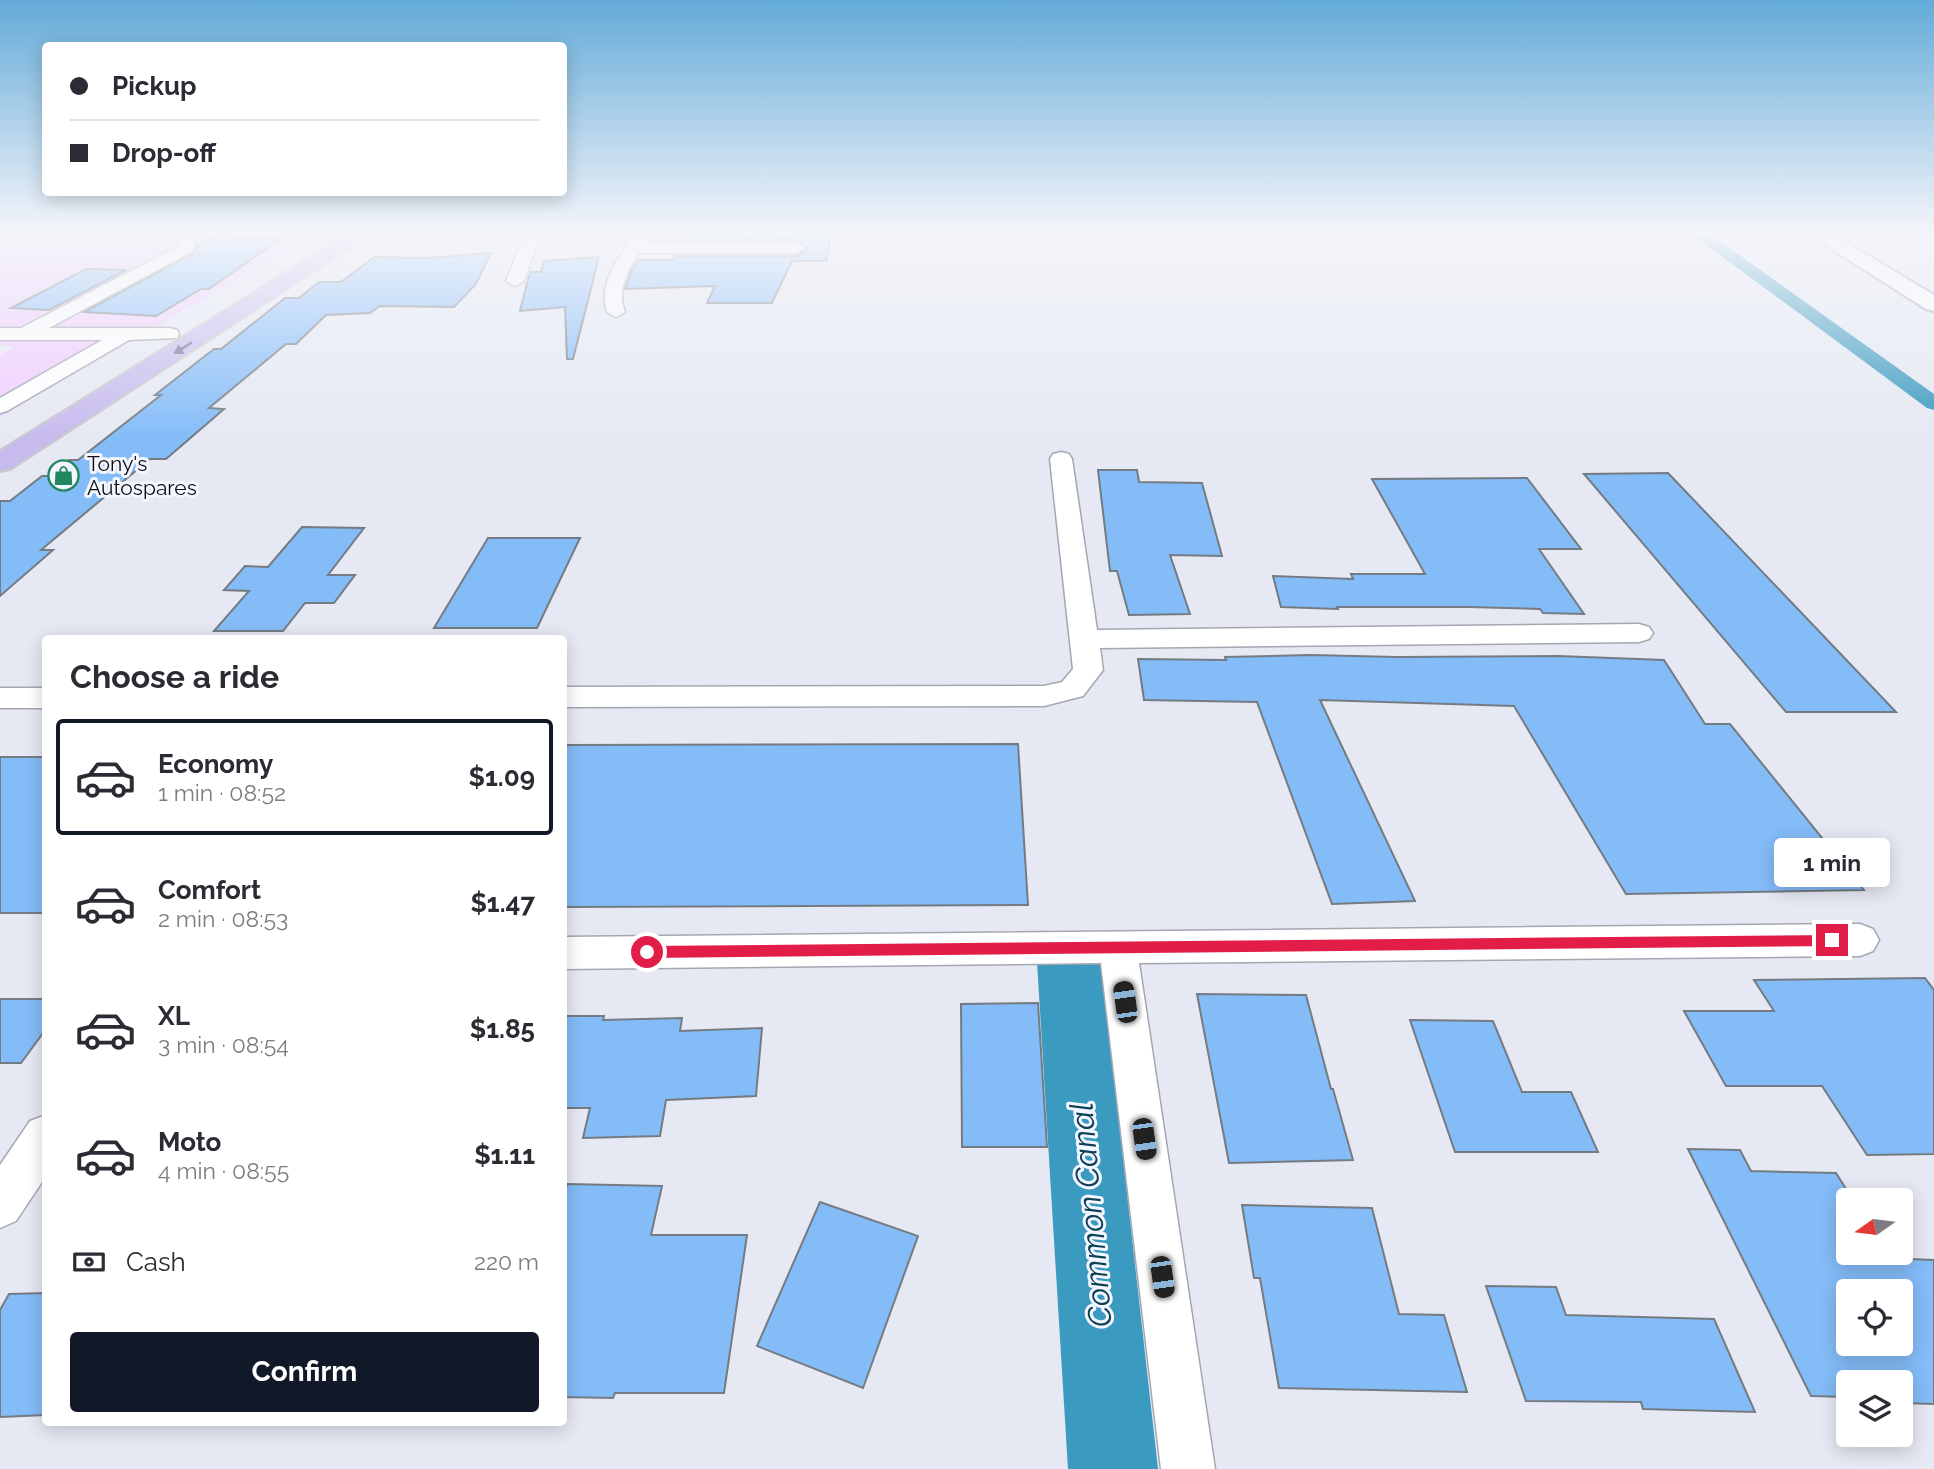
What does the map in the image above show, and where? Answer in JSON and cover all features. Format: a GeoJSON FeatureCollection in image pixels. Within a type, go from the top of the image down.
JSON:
{"type":"FeatureCollection","features":[{"type":"Feature","properties":{"kind":"main road"},"geometry":{"type":"LineString","coordinates":[[11,429],[224,301]]}},
{"type":"Feature","properties":{"kind":"main road"},"geometry":{"type":"LineString","coordinates":[[0,463],[256,301]]}},
{"type":"Feature","properties":{"kind":"street"},"geometry":{"type":"LineString","coordinates":[[24,334],[87,301]]}},
{"type":"Feature","properties":{"kind":"street"},"geometry":{"type":"LineString","coordinates":[[613,301],[616,312]]}},
{"type":"Feature","properties":{"kind":"street"},"geometry":{"type":"LineString","coordinates":[[0,334],[170,334]]}},
{"type":"Feature","properties":{"kind":"street"},"geometry":{"type":"LineString","coordinates":[[0,407],[126,334]]}},
{"type":"Feature","properties":{"kind":"street"},"geometry":{"type":"LineString","coordinates":[[567,697],[1044,696],[1072,688],[1088,670],[1061,459]]}},
{"type":"Feature","properties":{"kind":"street"},"geometry":{"type":"LineString","coordinates":[[1084,639],[1639,633]]}},
{"type":"Feature","properties":{"kind":"street"},"geometry":{"type":"LineString","coordinates":[[0,698],[42,698]]}},
{"type":"Feature","properties":{"kind":"street"},"geometry":{"type":"LineString","coordinates":[[567,953],[1860,940]]}},
{"type":"Feature","properties":{"kind":"street"},"geometry":{"type":"LineString","coordinates":[[1118,947],[1188,1469]]}},
{"type":"Feature","properties":{"kind":"street"},"geometry":{"type":"LineString","coordinates":[[0,1205],[42,1142]]}},
{"type":"Feature","properties":{"kind":"shaded area"},"geometry":{"type":"Polygon","coordinates":[[[0,301],[201,301],[0,417],[0,355],[14,347],[0,346],[0,301]]]}},
{"type":"Feature","properties":{"kind":"building"},"geometry":{"type":"Polygon","coordinates":[[[25,301],[67,301],[49,310],[11,308],[25,301]]]}},
{"type":"Feature","properties":{"kind":"building"},"geometry":{"type":"Polygon","coordinates":[[[105,301],[182,301],[156,316],[84,312],[105,301]]]}},
{"type":"Feature","properties":{"kind":"building"},"geometry":{"type":"Polygon","coordinates":[[[282,301],[460,301],[454,307],[380,306],[370,313],[326,315],[296,344],[286,344],[209,408],[224,409],[166,459],[150,459],[41,550],[53,550],[0,596],[0,501],[10,501],[42,476],[48,476],[69,460],[78,460],[161,395],[155,395],[214,349],[221,349],[282,301]]]}},
{"type":"Feature","properties":{"kind":"building"},"geometry":{"type":"Polygon","coordinates":[[[523,301],[588,301],[573,359],[567,359],[565,307],[520,311],[523,301]]]}},
{"type":"Feature","properties":{"kind":"building"},"geometry":{"type":"Polygon","coordinates":[[[708,301],[773,301],[772,303],[707,303],[708,301]]]}},
{"type":"Feature","properties":{"kind":"building"},"geometry":{"type":"Polygon","coordinates":[[[1098,470],[1137,470],[1139,482],[1202,483],[1222,556],[1170,555],[1190,614],[1129,615],[1117,571],[1110,571],[1098,470]]]}},
{"type":"Feature","properties":{"kind":"building"},"geometry":{"type":"Polygon","coordinates":[[[1668,473],[1896,712],[1786,712],[1584,474],[1668,473]]]}},
{"type":"Feature","properties":{"kind":"building"},"geometry":{"type":"Polygon","coordinates":[[[1527,478],[1581,549],[1539,549],[1584,614],[1543,613],[1540,609],[1469,607],[1281,607],[1273,576],[1353,579],[1351,574],[1425,574],[1372,479],[1527,478]]]}},
{"type":"Feature","properties":{"kind":"building"},"geometry":{"type":"Polygon","coordinates":[[[302,527],[364,528],[328,575],[355,575],[334,603],[305,603],[283,631],[214,631],[249,591],[224,590],[245,566],[268,567],[302,527]]]}},
{"type":"Feature","properties":{"kind":"building"},"geometry":{"type":"Polygon","coordinates":[[[488,538],[580,538],[537,628],[434,628],[488,538]]]}},
{"type":"Feature","properties":{"kind":"building"},"geometry":{"type":"Polygon","coordinates":[[[1558,656],[1664,660],[1705,724],[1730,724],[1864,890],[1626,894],[1514,706],[1320,700],[1415,901],[1332,904],[1257,702],[1144,700],[1138,659],[1226,660],[1225,657],[1558,656]]]}},
{"type":"Feature","properties":{"kind":"building"},"geometry":{"type":"Polygon","coordinates":[[[1018,744],[1028,905],[567,907],[567,745],[1018,744]]]}},
{"type":"Feature","properties":{"kind":"building"},"geometry":{"type":"Polygon","coordinates":[[[0,757],[42,757],[42,913],[0,913],[0,757]]]}},
{"type":"Feature","properties":{"kind":"building"},"geometry":{"type":"Polygon","coordinates":[[[1925,978],[1934,990],[1934,1154],[1867,1155],[1822,1086],[1726,1086],[1684,1011],[1774,1011],[1754,980],[1925,978]]]}},
{"type":"Feature","properties":{"kind":"building"},"geometry":{"type":"Polygon","coordinates":[[[1197,994],[1306,995],[1353,1160],[1229,1163],[1197,994]]]}},
{"type":"Feature","properties":{"kind":"building"},"geometry":{"type":"Polygon","coordinates":[[[0,999],[42,999],[42,1034],[21,1063],[0,1063],[0,999]]]}},
{"type":"Feature","properties":{"kind":"building"},"geometry":{"type":"Polygon","coordinates":[[[1038,1003],[1047,1147],[962,1147],[961,1004],[1038,1003]]]}},
{"type":"Feature","properties":{"kind":"building"},"geometry":{"type":"Polygon","coordinates":[[[567,1016],[604,1016],[603,1020],[682,1018],[680,1031],[762,1028],[756,1096],[666,1100],[660,1136],[583,1138],[590,1108],[567,1108],[567,1016]]]}},
{"type":"Feature","properties":{"kind":"building"},"geometry":{"type":"Polygon","coordinates":[[[1410,1020],[1493,1021],[1522,1092],[1571,1092],[1598,1152],[1455,1152],[1410,1020]]]}},
{"type":"Feature","properties":{"kind":"building"},"geometry":{"type":"Polygon","coordinates":[[[1688,1149],[1740,1150],[1751,1171],[1836,1173],[1845,1188],[1836,1188],[1836,1265],[1913,1265],[1913,1259],[1934,1260],[1934,1404],[1913,1403],[1913,1370],[1836,1370],[1836,1397],[1811,1396],[1688,1149]]]}},
{"type":"Feature","properties":{"kind":"building"},"geometry":{"type":"Polygon","coordinates":[[[567,1184],[662,1186],[651,1235],[747,1235],[724,1393],[615,1393],[613,1398],[567,1397],[567,1184]]]}},
{"type":"Feature","properties":{"kind":"building"},"geometry":{"type":"Polygon","coordinates":[[[820,1202],[918,1236],[863,1388],[757,1346],[820,1202]]]}},
{"type":"Feature","properties":{"kind":"building"},"geometry":{"type":"Polygon","coordinates":[[[1242,1205],[1372,1208],[1399,1314],[1444,1315],[1467,1392],[1279,1388],[1260,1278],[1254,1278],[1242,1205]]]}},
{"type":"Feature","properties":{"kind":"building"},"geometry":{"type":"Polygon","coordinates":[[[1486,1286],[1556,1287],[1566,1315],[1714,1319],[1755,1412],[1643,1409],[1641,1402],[1526,1401],[1486,1286]]]}},
{"type":"Feature","properties":{"kind":"building"},"geometry":{"type":"Polygon","coordinates":[[[42,1293],[42,1415],[0,1417],[0,1310],[9,1294],[42,1293]]]}},
{"type":"Feature","properties":{"kind":"waterway"},"geometry":{"type":"LineString","coordinates":[[1791,301],[1934,404]]}},
{"type":"Feature","properties":{"kind":"waterway","name":"Common Canal"},"geometry":{"type":"LineString","coordinates":[[1069,962],[1113,1469]]}},
{"type":"Feature","properties":{"kind":"place","name":"Tony's Autospares"},"geometry":{"type":"Point","coordinates":[64,476]}},
{"type":"Feature","properties":{"kind":"route"},"geometry":{"type":"LineString","coordinates":[[647,952],[1832,940]]}}]}
